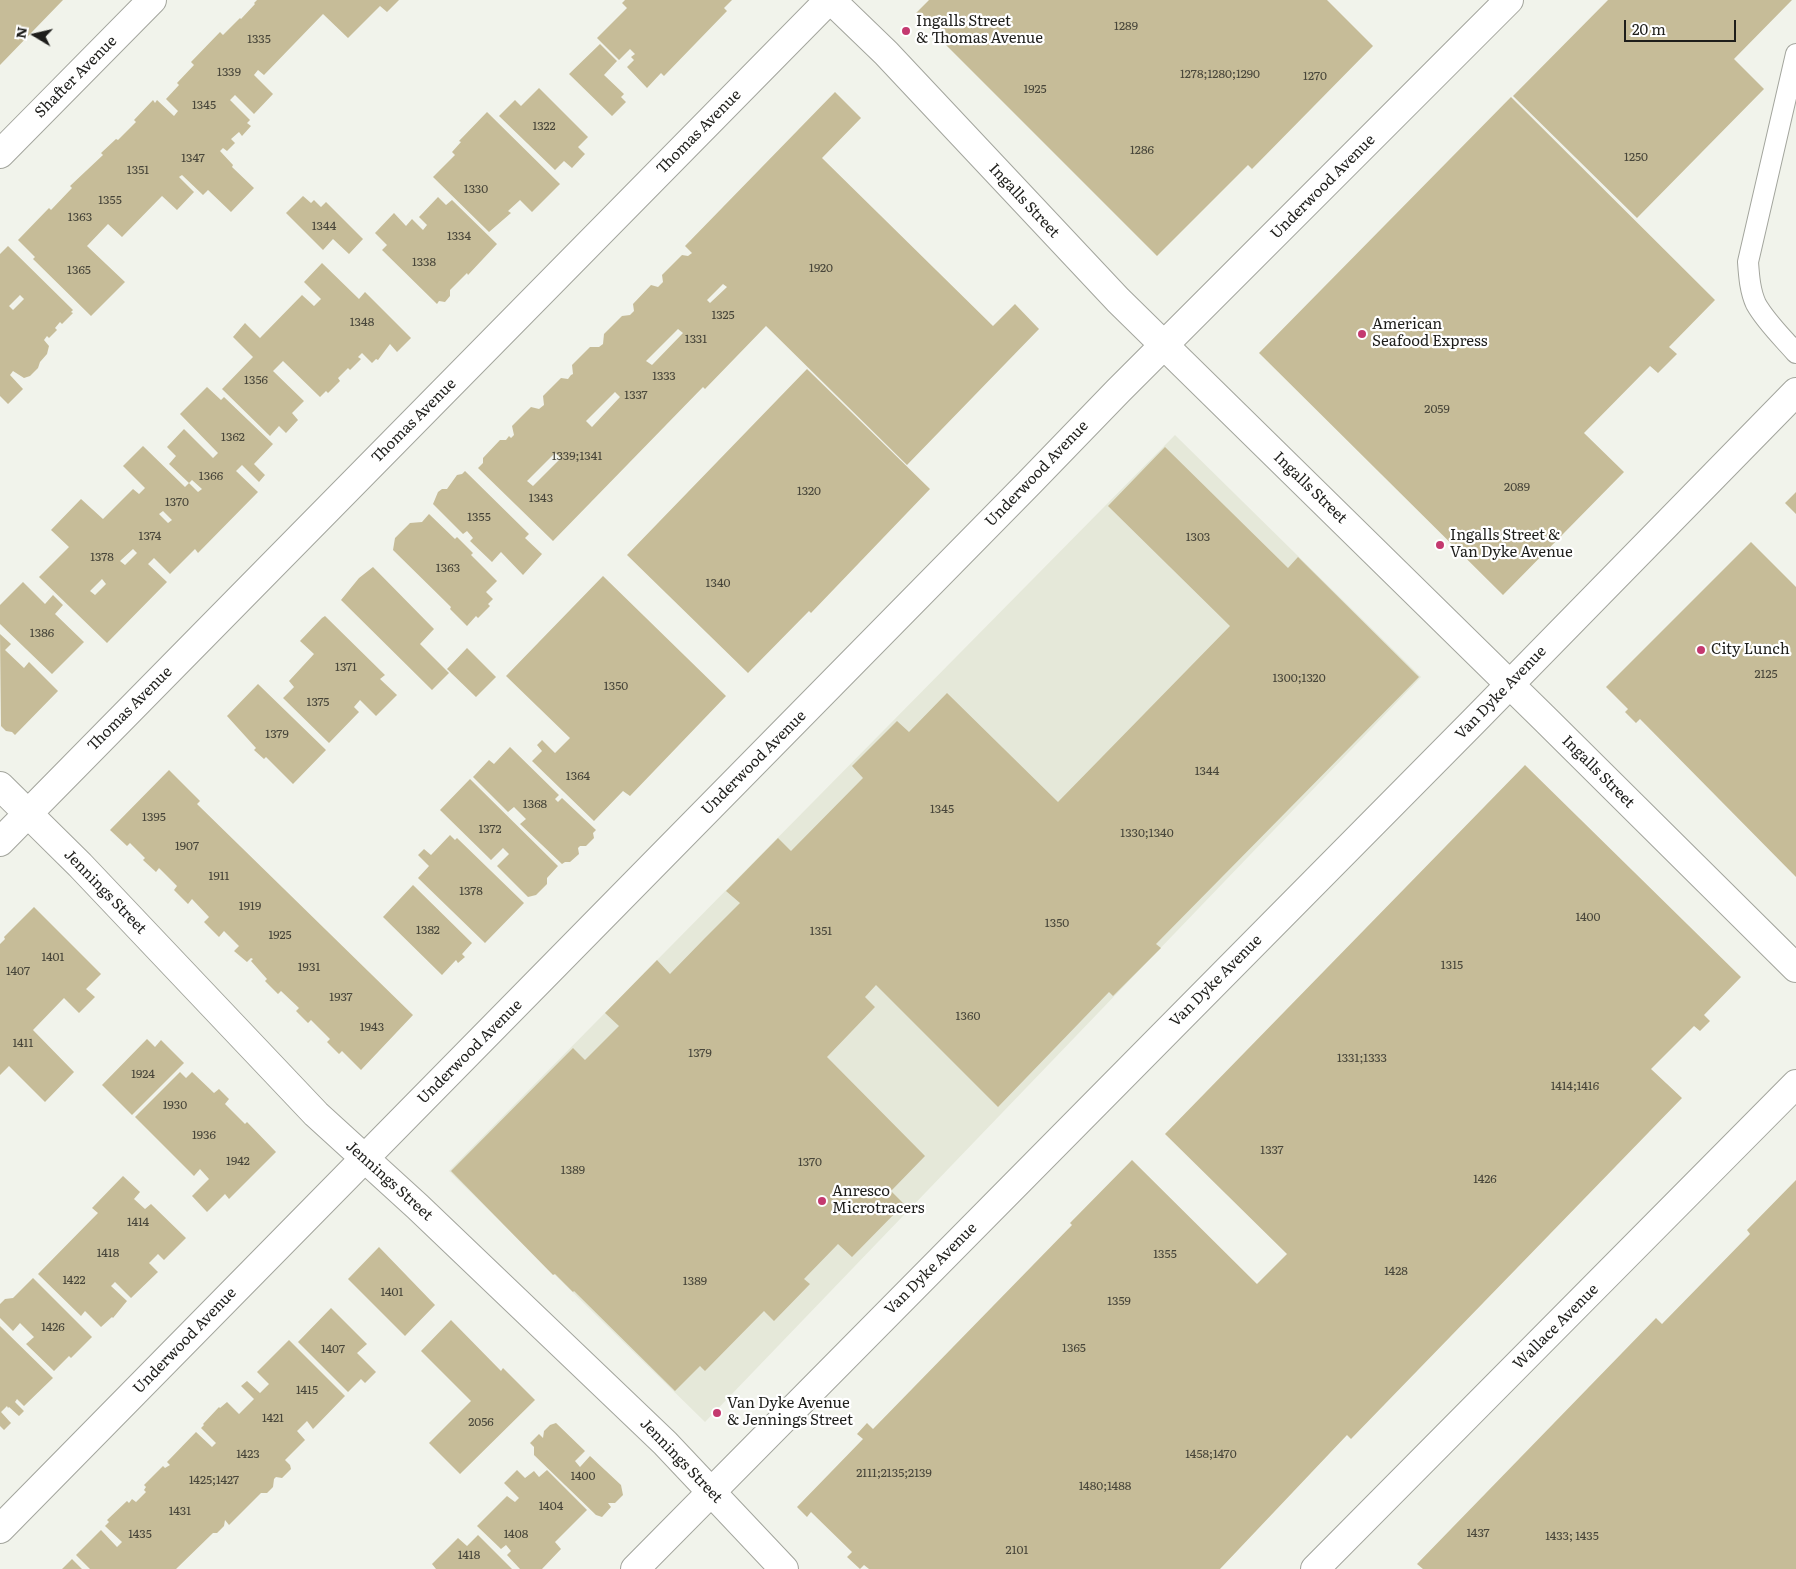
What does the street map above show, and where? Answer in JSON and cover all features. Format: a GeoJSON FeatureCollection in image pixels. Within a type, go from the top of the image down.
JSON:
{"type":"FeatureCollection","features":[{"type":"Feature","properties":{"kind":"street","name":"Shafter Avenue"},"geometry":{"type":"LineString","coordinates":[[0,154],[152,0]]}},
{"type":"Feature","properties":{"kind":"street","name":"Ingalls Street"},"geometry":{"type":"LineString","coordinates":[[830,0],[886,53],[1118,300],[1796,968]]}},
{"type":"Feature","properties":{"kind":"street","name":"Thomas Avenue"},"geometry":{"type":"LineString","coordinates":[[0,842],[830,0]]}},
{"type":"Feature","properties":{"kind":"street","name":"Underwood Avenue"},"geometry":{"type":"LineString","coordinates":[[0,1529],[1164,345],[1510,0]]}},
{"type":"Feature","properties":{"kind":"street","name":"Van Dyke Avenue"},"geometry":{"type":"LineString","coordinates":[[635,1569],[1796,392]]}},
{"type":"Feature","properties":{"kind":"street","name":"Jennings Street"},"geometry":{"type":"LineString","coordinates":[[0,786],[87,872],[316,1114],[418,1207],[665,1444],[784,1569]]}},
{"type":"Feature","properties":{"kind":"street","name":"Wallace Avenue"},"geometry":{"type":"LineString","coordinates":[[1315,1569],[1796,1084]]}},
{"type":"Feature","properties":{"kind":"lane"},"geometry":{"type":"LineString","coordinates":[[1796,54],[1748,262],[1749,280],[1756,304],[1770,324],[1796,353]]}},
{"type":"Feature","properties":{"kind":"shaded area"},"geometry":{"type":"Polygon","coordinates":[[[1175,435],[1421,677],[705,1422],[449,1171],[1175,435]]]}},
{"type":"Feature","properties":{"kind":"building"},"geometry":{"type":"Polygon","coordinates":[[[0,0],[63,0],[0,65],[0,0]]]}},
{"type":"Feature","properties":{"kind":"building"},"geometry":{"type":"Polygon","coordinates":[[[257,0],[399,0],[387,12],[380,6],[348,38],[323,14],[264,75],[258,70],[254,75],[273,94],[254,114],[235,95],[230,100],[250,120],[247,123],[251,126],[242,136],[239,132],[231,139],[235,143],[227,151],[223,148],[220,151],[233,165],[232,167],[254,188],[231,212],[208,190],[203,195],[182,175],[179,177],[194,192],[177,210],[162,196],[122,237],[108,224],[87,246],[125,282],[91,316],[33,259],[35,257],[18,240],[49,208],[51,210],[72,188],[70,186],[103,155],[101,153],[116,139],[118,140],[136,122],[134,120],[153,100],[155,103],[157,100],[174,116],[178,111],[166,99],[179,85],[177,83],[194,65],[191,62],[220,32],[223,35],[241,19],[257,0]]]}},
{"type":"Feature","properties":{"kind":"building"},"geometry":{"type":"Polygon","coordinates":[[[625,0],[732,0],[724,8],[727,11],[664,76],[661,73],[647,88],[627,67],[634,60],[631,57],[635,54],[630,49],[619,60],[597,38],[627,8],[622,3],[625,0]]]}},
{"type":"Feature","properties":{"kind":"building"},"geometry":{"type":"Polygon","coordinates":[[[929,0],[1327,0],[1373,46],[1252,169],[1248,165],[1157,256],[915,14],[929,0]]]}},
{"type":"Feature","properties":{"kind":"building"},"geometry":{"type":"Polygon","coordinates":[[[1608,0],[1792,0],[1734,59],[1764,89],[1637,218],[1513,96],[1608,0]]]}},
{"type":"Feature","properties":{"kind":"building"},"geometry":{"type":"Polygon","coordinates":[[[600,44],[617,61],[604,75],[624,94],[621,97],[626,102],[612,116],[569,74],[600,44]]]}},
{"type":"Feature","properties":{"kind":"building"},"geometry":{"type":"Polygon","coordinates":[[[539,88],[588,137],[578,147],[585,154],[572,168],[564,161],[555,170],[499,116],[515,100],[521,106],[539,88]]]}},
{"type":"Feature","properties":{"kind":"building"},"geometry":{"type":"Polygon","coordinates":[[[835,92],[861,118],[822,158],[993,326],[1015,304],[1039,329],[907,465],[766,326],[705,389],[703,387],[553,541],[478,468],[483,463],[483,458],[500,440],[506,440],[509,436],[511,438],[514,435],[512,426],[531,407],[539,409],[544,405],[543,396],[561,378],[568,379],[573,374],[572,365],[590,347],[599,347],[603,344],[604,334],[622,316],[630,315],[634,311],[633,304],[651,285],[658,287],[663,282],[662,275],[682,255],[688,256],[692,253],[685,246],[835,92]],[[723,284],[707,300],[710,303],[727,287],[723,284]],[[678,329],[646,361],[652,365],[683,333],[678,329]],[[615,392],[586,421],[592,427],[620,397],[615,392]],[[555,453],[527,481],[533,486],[561,458],[555,453]]]}},
{"type":"Feature","properties":{"kind":"building"},"geometry":{"type":"Polygon","coordinates":[[[1511,97],[1715,300],[1669,347],[1677,354],[1658,373],[1650,366],[1584,433],[1624,472],[1503,595],[1259,353],[1511,97]]]}},
{"type":"Feature","properties":{"kind":"building"},"geometry":{"type":"Polygon","coordinates":[[[487,112],[560,184],[532,212],[520,200],[508,211],[511,213],[489,232],[433,177],[455,155],[452,152],[461,142],[459,141],[487,112]]]}},
{"type":"Feature","properties":{"kind":"building"},"geometry":{"type":"Polygon","coordinates":[[[303,196],[311,203],[314,200],[321,207],[326,202],[363,239],[349,254],[333,239],[323,250],[286,213],[303,196]]]}},
{"type":"Feature","properties":{"kind":"building"},"geometry":{"type":"Polygon","coordinates":[[[438,197],[446,205],[452,200],[497,244],[468,275],[467,273],[450,290],[450,296],[445,302],[439,301],[437,304],[382,250],[387,245],[375,233],[394,213],[406,226],[412,219],[423,230],[427,225],[419,217],[438,197]]]}},
{"type":"Feature","properties":{"kind":"building"},"geometry":{"type":"Polygon","coordinates":[[[8,246],[73,310],[71,312],[73,313],[62,324],[60,322],[55,328],[57,330],[44,340],[49,346],[47,354],[40,362],[38,368],[30,376],[24,378],[13,371],[10,375],[23,389],[8,404],[0,396],[0,254],[8,246]],[[20,295],[9,306],[13,310],[24,299],[20,295]]]}},
{"type":"Feature","properties":{"kind":"building"},"geometry":{"type":"Polygon","coordinates":[[[322,263],[359,299],[365,292],[411,338],[397,352],[390,344],[378,360],[376,359],[372,363],[362,353],[358,357],[361,359],[338,378],[340,381],[328,393],[326,391],[320,397],[283,361],[273,371],[304,401],[292,413],[298,420],[286,433],[279,426],[270,436],[222,389],[253,357],[233,337],[245,323],[260,338],[302,295],[314,306],[321,299],[304,282],[322,263]]]}},
{"type":"Feature","properties":{"kind":"building"},"geometry":{"type":"Polygon","coordinates":[[[807,369],[930,489],[811,613],[809,611],[748,673],[627,555],[807,369]]]}},
{"type":"Feature","properties":{"kind":"building"},"geometry":{"type":"Polygon","coordinates":[[[207,387],[221,400],[224,397],[273,444],[254,464],[265,475],[259,482],[242,465],[236,471],[258,492],[198,553],[195,549],[170,574],[154,558],[148,564],[167,582],[107,643],[39,577],[69,547],[51,530],[81,499],[103,519],[133,489],[139,494],[145,488],[123,466],[143,446],[185,487],[189,483],[169,464],[176,456],[167,447],[184,429],[213,458],[218,453],[180,414],[207,387]],[[192,480],[189,483],[198,492],[202,489],[192,480]],[[163,511],[159,514],[168,523],[172,520],[163,511]],[[133,549],[120,561],[125,565],[137,553],[133,549]],[[102,579],[90,591],[95,595],[106,584],[102,579]]]}},
{"type":"Feature","properties":{"kind":"building"},"geometry":{"type":"Polygon","coordinates":[[[1165,447],[1288,568],[1298,557],[1419,677],[1156,944],[1161,948],[1113,996],[1109,992],[998,1107],[876,985],[865,997],[875,1007],[827,1057],[925,1156],[891,1191],[904,1204],[852,1257],[838,1244],[804,1279],[810,1284],[774,1321],[764,1311],[705,1371],[700,1366],[675,1391],[574,1291],[555,1274],[553,1275],[451,1171],[573,1048],[585,1060],[619,1026],[605,1013],[657,960],[670,974],[740,903],[726,891],[778,838],[791,851],[863,778],[852,766],[897,721],[909,732],[947,693],[1058,802],[1230,626],[1108,506],[1165,447]]]}},
{"type":"Feature","properties":{"kind":"building"},"geometry":{"type":"Polygon","coordinates":[[[465,471],[529,534],[525,538],[542,554],[523,575],[501,552],[492,562],[470,541],[473,538],[467,531],[463,534],[433,504],[438,492],[442,489],[447,489],[457,475],[465,471]]]}},
{"type":"Feature","properties":{"kind":"building"},"geometry":{"type":"Polygon","coordinates":[[[1796,492],[1796,514],[1785,503],[1796,492]]]}},
{"type":"Feature","properties":{"kind":"building"},"geometry":{"type":"Polygon","coordinates":[[[429,514],[455,539],[457,537],[473,553],[471,555],[497,581],[486,592],[493,599],[488,604],[490,606],[478,618],[476,616],[467,626],[450,609],[451,607],[393,550],[395,538],[410,523],[422,522],[429,514]]]}},
{"type":"Feature","properties":{"kind":"building"},"geometry":{"type":"Polygon","coordinates":[[[1751,542],[1796,587],[1796,877],[1640,719],[1636,723],[1625,712],[1628,709],[1606,687],[1751,542]]]}},
{"type":"Feature","properties":{"kind":"building"},"geometry":{"type":"Polygon","coordinates":[[[373,567],[434,629],[420,644],[449,673],[432,690],[341,600],[359,578],[373,567]]]}},
{"type":"Feature","properties":{"kind":"building"},"geometry":{"type":"Polygon","coordinates":[[[603,576],[726,696],[630,796],[623,791],[594,821],[532,761],[542,751],[537,745],[542,740],[555,753],[570,738],[506,676],[603,576]]]}},
{"type":"Feature","properties":{"kind":"building"},"geometry":{"type":"Polygon","coordinates":[[[23,582],[45,604],[53,595],[63,605],[55,614],[84,642],[52,674],[0,624],[0,605],[23,582]]]}},
{"type":"Feature","properties":{"kind":"building"},"geometry":{"type":"Polygon","coordinates":[[[325,616],[385,675],[380,679],[397,695],[376,716],[360,700],[354,707],[359,712],[329,743],[283,698],[294,687],[289,681],[314,654],[300,641],[325,616]]]}},
{"type":"Feature","properties":{"kind":"building"},"geometry":{"type":"Polygon","coordinates":[[[0,634],[11,644],[5,650],[24,668],[29,662],[58,691],[15,735],[12,732],[6,731],[1,726],[0,634]]]}},
{"type":"Feature","properties":{"kind":"building"},"geometry":{"type":"Polygon","coordinates":[[[467,648],[496,677],[476,697],[447,669],[467,648]]]}},
{"type":"Feature","properties":{"kind":"building"},"geometry":{"type":"Polygon","coordinates":[[[258,684],[326,750],[293,784],[266,757],[264,759],[254,750],[256,748],[227,716],[258,684]]]}},
{"type":"Feature","properties":{"kind":"building"},"geometry":{"type":"Polygon","coordinates":[[[510,747],[559,795],[555,799],[558,802],[562,798],[596,830],[593,833],[594,838],[586,846],[578,848],[579,854],[570,862],[562,864],[520,824],[526,819],[514,807],[508,812],[473,777],[489,760],[494,764],[510,747]]]}},
{"type":"Feature","properties":{"kind":"building"},"geometry":{"type":"Polygon","coordinates":[[[1525,765],[1741,977],[1704,1015],[1710,1021],[1700,1031],[1694,1026],[1651,1069],[1682,1098],[1351,1439],[1347,1435],[1220,1569],[869,1569],[864,1565],[860,1569],[847,1557],[852,1552],[811,1512],[807,1517],[797,1507],[863,1439],[857,1434],[867,1423],[873,1429],[1072,1225],[1070,1223],[1132,1160],[1257,1284],[1287,1254],[1165,1134],[1525,765]]]}},
{"type":"Feature","properties":{"kind":"building"},"geometry":{"type":"Polygon","coordinates":[[[169,770],[200,801],[197,804],[413,1015],[361,1070],[342,1051],[339,1054],[327,1042],[330,1039],[311,1020],[308,1023],[296,1011],[299,1008],[281,991],[278,994],[265,981],[267,979],[251,961],[253,959],[251,958],[247,962],[234,951],[239,946],[224,931],[219,937],[204,922],[209,917],[192,899],[188,904],[174,890],[177,886],[159,868],[156,872],[143,860],[145,858],[130,843],[127,846],[110,830],[169,770]]]}},
{"type":"Feature","properties":{"kind":"building"},"geometry":{"type":"Polygon","coordinates":[[[470,779],[558,866],[547,878],[547,884],[536,895],[528,897],[497,866],[509,854],[503,848],[491,860],[440,810],[470,779]]]}},
{"type":"Feature","properties":{"kind":"building"},"geometry":{"type":"Polygon","coordinates":[[[450,835],[455,840],[457,838],[524,903],[485,943],[418,878],[429,866],[418,855],[424,849],[431,855],[450,835]]]}},
{"type":"Feature","properties":{"kind":"building"},"geometry":{"type":"Polygon","coordinates":[[[413,885],[472,943],[462,954],[465,957],[458,963],[456,960],[442,975],[383,917],[413,885]]]}},
{"type":"Feature","properties":{"kind":"building"},"geometry":{"type":"Polygon","coordinates":[[[34,907],[101,974],[86,989],[95,997],[79,1013],[64,998],[33,1030],[74,1072],[45,1102],[9,1066],[0,1075],[0,944],[5,939],[4,937],[34,907]]]}},
{"type":"Feature","properties":{"kind":"building"},"geometry":{"type":"Polygon","coordinates":[[[147,1039],[155,1047],[161,1040],[184,1063],[132,1115],[102,1085],[147,1039]]]}},
{"type":"Feature","properties":{"kind":"building"},"geometry":{"type":"Polygon","coordinates":[[[180,1072],[186,1078],[192,1072],[214,1093],[219,1089],[229,1099],[225,1104],[245,1124],[247,1122],[276,1152],[229,1199],[225,1194],[207,1212],[192,1196],[209,1179],[200,1169],[194,1176],[135,1117],[180,1072]]]}},
{"type":"Feature","properties":{"kind":"building"},"geometry":{"type":"Polygon","coordinates":[[[123,1176],[140,1192],[134,1199],[145,1209],[151,1204],[186,1238],[164,1260],[158,1254],[149,1263],[158,1272],[131,1298],[115,1282],[111,1286],[127,1301],[113,1318],[101,1327],[85,1311],[81,1316],[38,1274],[98,1213],[92,1208],[123,1176]]]}},
{"type":"Feature","properties":{"kind":"building"},"geometry":{"type":"Polygon","coordinates":[[[1796,1180],[1796,1569],[1423,1569],[1417,1564],[1656,1318],[1662,1324],[1750,1234],[1747,1230],[1796,1180]]]}},
{"type":"Feature","properties":{"kind":"building"},"geometry":{"type":"Polygon","coordinates":[[[379,1247],[435,1305],[405,1336],[348,1279],[379,1247]]]}},
{"type":"Feature","properties":{"kind":"building"},"geometry":{"type":"Polygon","coordinates":[[[33,1278],[92,1337],[71,1358],[69,1356],[54,1371],[26,1344],[34,1337],[20,1323],[13,1331],[0,1318],[0,1304],[5,1299],[13,1298],[33,1278]]]}},
{"type":"Feature","properties":{"kind":"building"},"geometry":{"type":"Polygon","coordinates":[[[331,1308],[367,1344],[357,1353],[376,1372],[365,1383],[361,1379],[348,1392],[298,1342],[331,1308]]]}},
{"type":"Feature","properties":{"kind":"building"},"geometry":{"type":"Polygon","coordinates":[[[451,1320],[501,1371],[503,1368],[535,1400],[460,1474],[429,1443],[471,1401],[421,1351],[451,1320]]]}},
{"type":"Feature","properties":{"kind":"building"},"geometry":{"type":"Polygon","coordinates":[[[0,1326],[53,1378],[24,1406],[17,1399],[15,1402],[24,1411],[19,1416],[7,1406],[1,1412],[11,1423],[4,1430],[0,1426],[0,1326]]]}},
{"type":"Feature","properties":{"kind":"building"},"geometry":{"type":"Polygon","coordinates":[[[289,1340],[345,1396],[313,1429],[307,1421],[297,1431],[305,1440],[285,1460],[291,1469],[282,1478],[276,1477],[273,1487],[267,1493],[261,1493],[229,1525],[225,1520],[224,1526],[217,1533],[213,1533],[176,1569],[90,1569],[76,1555],[101,1530],[117,1547],[122,1542],[105,1526],[109,1522],[107,1520],[127,1501],[129,1503],[132,1499],[136,1502],[146,1492],[144,1485],[163,1466],[165,1468],[170,1465],[167,1462],[196,1432],[212,1447],[216,1443],[201,1428],[203,1424],[219,1407],[227,1402],[239,1414],[254,1399],[241,1386],[247,1381],[260,1393],[269,1384],[257,1372],[289,1340]]]}},
{"type":"Feature","properties":{"kind":"building"},"geometry":{"type":"Polygon","coordinates":[[[556,1423],[585,1451],[575,1461],[580,1467],[590,1456],[621,1485],[623,1495],[615,1503],[608,1503],[611,1507],[602,1517],[596,1515],[534,1455],[534,1447],[530,1443],[539,1434],[543,1438],[544,1431],[550,1425],[556,1423]]]}},
{"type":"Feature","properties":{"kind":"building"},"geometry":{"type":"Polygon","coordinates":[[[517,1470],[525,1478],[534,1471],[539,1477],[547,1470],[587,1510],[555,1542],[561,1549],[542,1569],[520,1569],[507,1555],[511,1551],[506,1545],[501,1549],[477,1526],[507,1496],[515,1502],[519,1498],[504,1483],[517,1470]]]}},
{"type":"Feature","properties":{"kind":"building"},"geometry":{"type":"Polygon","coordinates":[[[478,1535],[512,1569],[436,1569],[432,1564],[458,1538],[467,1546],[478,1535]]]}},
{"type":"Feature","properties":{"kind":"building"},"geometry":{"type":"Polygon","coordinates":[[[72,1559],[82,1569],[62,1569],[72,1559]]]}},
{"type":"Feature","properties":{"kind":"place","name":"Ingalls Street & Thomas Avenue"},"geometry":{"type":"Point","coordinates":[906,31]}},
{"type":"Feature","properties":{"kind":"place","name":"American Seafood Express"},"geometry":{"type":"Point","coordinates":[1362,334]}},
{"type":"Feature","properties":{"kind":"place","name":"Ingalls Street & Van Dyke Avenue"},"geometry":{"type":"Point","coordinates":[1440,545]}},
{"type":"Feature","properties":{"kind":"place","name":"City Lunch"},"geometry":{"type":"Point","coordinates":[1701,650]}},
{"type":"Feature","properties":{"kind":"place","name":"Anresco Microtracers"},"geometry":{"type":"Point","coordinates":[822,1201]}},
{"type":"Feature","properties":{"kind":"place","name":"Van Dyke Avenue & Jennings Street"},"geometry":{"type":"Point","coordinates":[717,1413]}}]}
